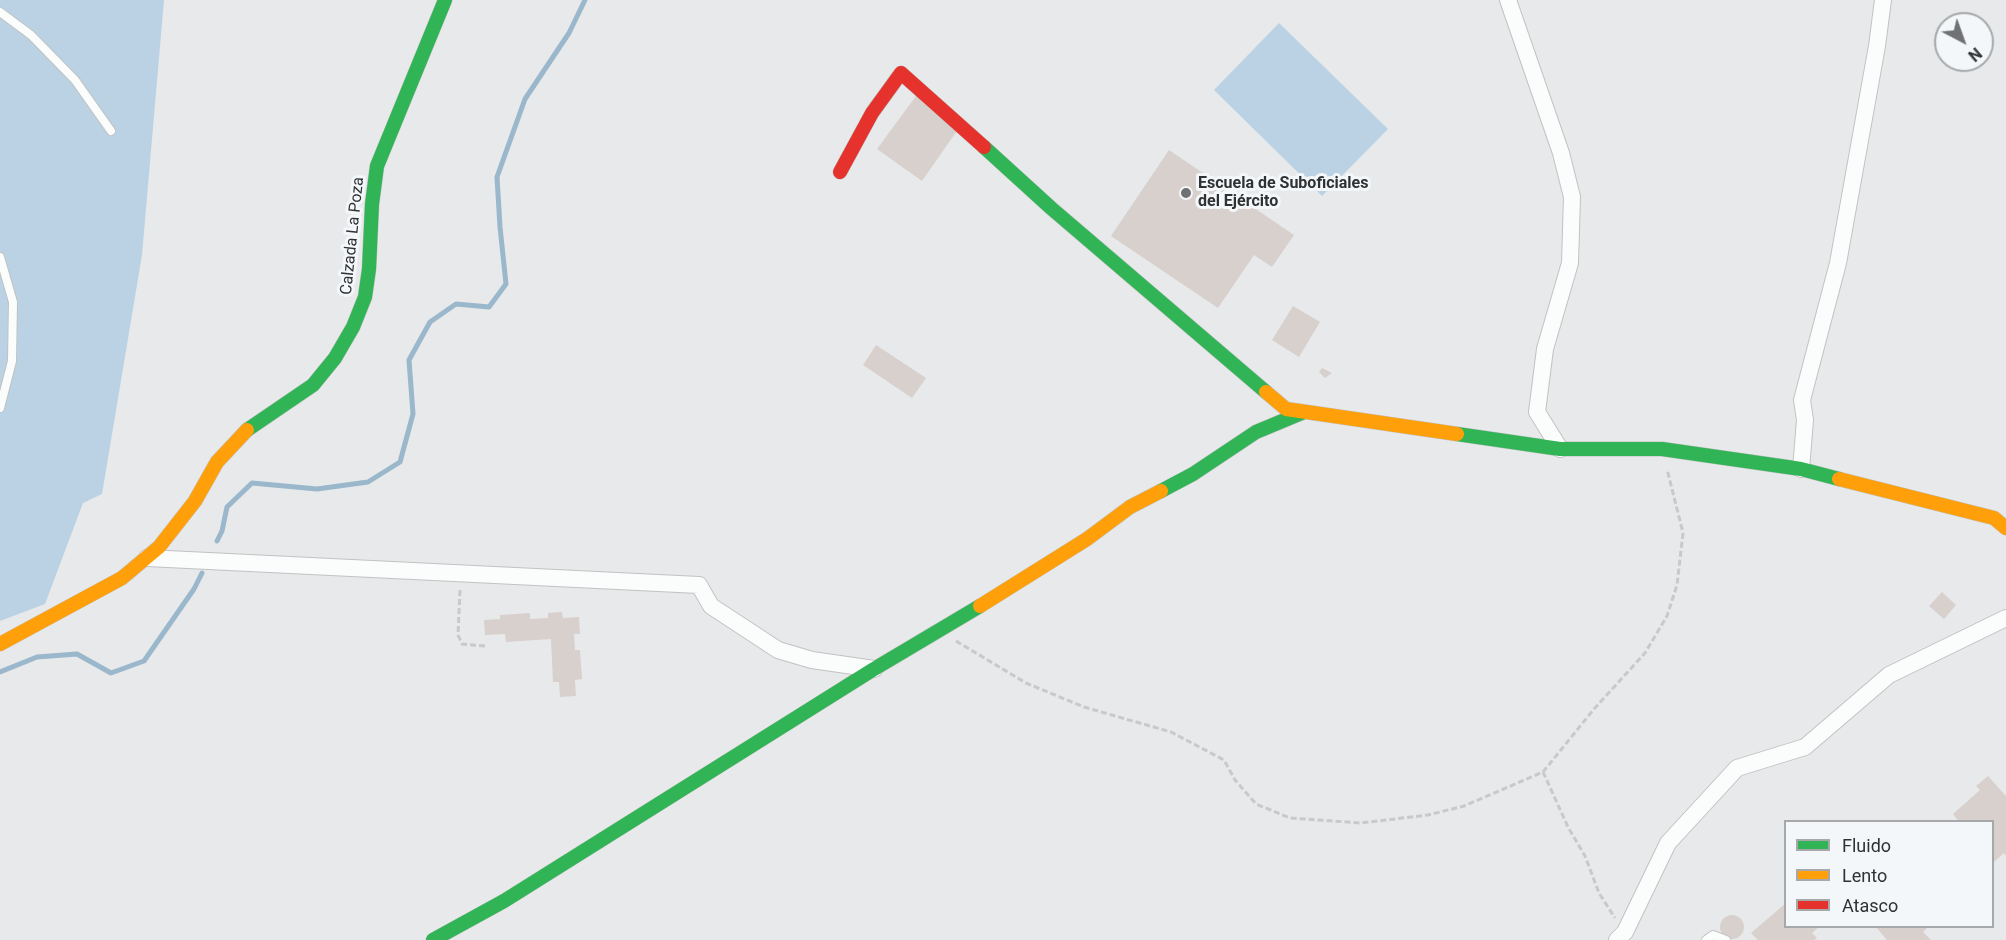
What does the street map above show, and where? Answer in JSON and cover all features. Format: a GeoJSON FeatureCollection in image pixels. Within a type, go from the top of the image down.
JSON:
{"type":"FeatureCollection","features":[{"type":"Feature","properties":{"kind":"street","name":"Calzada La Poza"},"geometry":{"type":"LineString","coordinates":[[0,644],[122,578],[147,558],[159,547],[195,501],[217,462],[252,425],[313,385],[335,358],[353,327],[365,297],[377,166],[445,0]]}},
{"type":"Feature","properties":{"kind":"street"},"geometry":{"type":"LineString","coordinates":[[1508,0],[1561,153],[1572,197],[1570,263],[1545,349],[1538,412],[1560,449]]}},
{"type":"Feature","properties":{"kind":"street"},"geometry":{"type":"LineString","coordinates":[[1801,469],[1805,420],[1802,400],[1838,263],[1877,46],[1883,0]]}},
{"type":"Feature","properties":{"kind":"street"},"geometry":{"type":"LineString","coordinates":[[840,171],[872,113],[901,73],[1051,208],[1286,409],[1560,449],[1662,449],[1801,469],[1994,518],[2006,528]]}},
{"type":"Feature","properties":{"kind":"street"},"geometry":{"type":"LineString","coordinates":[[433,940],[514,895],[874,669],[939,631],[1087,539],[1130,507],[1193,474],[1256,432],[1304,412]]}},
{"type":"Feature","properties":{"kind":"street"},"geometry":{"type":"LineString","coordinates":[[147,558],[699,585],[711,606],[778,650],[812,660],[874,669]]}},
{"type":"Feature","properties":{"kind":"street"},"geometry":{"type":"LineString","coordinates":[[1621,936],[1668,843],[1737,768],[1805,747],[1888,675],[2006,618]]}},
{"type":"Feature","properties":{"kind":"lane"},"geometry":{"type":"LineString","coordinates":[[0,12],[32,35],[75,80],[111,131]]}},
{"type":"Feature","properties":{"kind":"lane"},"geometry":{"type":"LineString","coordinates":[[0,257],[13,302],[12,360],[0,408]]}},
{"type":"Feature","properties":{"kind":"lane"},"geometry":{"type":"LineString","coordinates":[[1706,940],[1713,934],[1726,940]]}},
{"type":"Feature","properties":{"kind":"path"},"geometry":{"type":"LineString","coordinates":[[939,631],[1026,683],[1084,707],[1171,732],[1224,760],[1235,780],[1256,804],[1290,818],[1361,823],[1428,815],[1464,806],[1543,772],[1594,709],[1645,653],[1667,616],[1677,585],[1683,533],[1662,449]]}},
{"type":"Feature","properties":{"kind":"path"},"geometry":{"type":"LineString","coordinates":[[461,573],[458,635],[462,644],[484,646]]}},
{"type":"Feature","properties":{"kind":"path"},"geometry":{"type":"LineString","coordinates":[[1543,772],[1568,827],[1585,856],[1599,893],[1621,936]]}},
{"type":"Feature","properties":{"kind":"shaded area"},"geometry":{"type":"Polygon","coordinates":[[[0,0],[164,0],[142,255],[102,494],[83,503],[45,604],[0,621],[0,0]]]}},
{"type":"Feature","properties":{"kind":"shaded area"},"geometry":{"type":"Polygon","coordinates":[[[1279,23],[1388,129],[1322,196],[1214,90],[1279,23]]]}},
{"type":"Feature","properties":{"kind":"building"},"geometry":{"type":"Polygon","coordinates":[[[916,96],[959,128],[922,181],[877,149],[916,96]]]}},
{"type":"Feature","properties":{"kind":"building","name":"Escuela de Suboficiales del Ejército"},"geometry":{"type":"Polygon","coordinates":[[[1169,150],[1294,235],[1272,267],[1254,255],[1218,308],[1111,236],[1169,150]]]}},
{"type":"Feature","properties":{"kind":"building"},"geometry":{"type":"Polygon","coordinates":[[[1293,306],[1320,322],[1299,357],[1272,340],[1293,306]]]}},
{"type":"Feature","properties":{"kind":"building"},"geometry":{"type":"Polygon","coordinates":[[[876,345],[926,378],[912,398],[863,365],[876,345]]]}},
{"type":"Feature","properties":{"kind":"building"},"geometry":{"type":"Polygon","coordinates":[[[1322,368],[1332,373],[1325,378],[1319,372],[1322,368]]]}},
{"type":"Feature","properties":{"kind":"building"},"geometry":{"type":"Polygon","coordinates":[[[1942,592],[1956,605],[1944,619],[1929,606],[1942,592]]]}},
{"type":"Feature","properties":{"kind":"building"},"geometry":{"type":"Polygon","coordinates":[[[562,612],[563,618],[579,617],[580,634],[574,634],[575,650],[580,650],[582,679],[575,680],[576,696],[560,697],[559,682],[553,682],[551,639],[506,642],[505,634],[485,635],[484,620],[500,619],[500,615],[530,613],[530,619],[548,618],[548,613],[562,612]]]}},
{"type":"Feature","properties":{"kind":"building"},"geometry":{"type":"Polygon","coordinates":[[[1988,776],[2006,796],[2006,856],[2004,853],[1994,862],[1994,820],[1958,820],[1953,814],[1980,790],[1976,786],[1988,776]]]}},
{"type":"Feature","properties":{"kind":"building"},"geometry":{"type":"Polygon","coordinates":[[[1784,905],[1784,928],[1818,928],[1812,933],[1817,938],[1814,940],[1758,940],[1751,933],[1784,905]]]}},
{"type":"Feature","properties":{"kind":"building"},"geometry":{"type":"Polygon","coordinates":[[[1732,915],[1737,916],[1743,922],[1743,932],[1737,938],[1732,939],[1727,938],[1721,932],[1720,927],[1721,922],[1727,916],[1732,915]]]}},
{"type":"Feature","properties":{"kind":"building"},"geometry":{"type":"Polygon","coordinates":[[[1877,928],[1927,928],[1923,932],[1931,940],[1887,940],[1877,928]]]}},
{"type":"Feature","properties":{"kind":"waterway"},"geometry":{"type":"LineString","coordinates":[[217,541],[222,531],[227,507],[252,483],[317,489],[368,482],[400,462],[413,414],[409,360],[430,322],[456,304],[489,307],[506,284],[497,177],[525,99],[569,33],[585,0]]}},
{"type":"Feature","properties":{"kind":"waterway"},"geometry":{"type":"LineString","coordinates":[[0,672],[37,657],[77,654],[111,673],[144,661],[194,589],[202,573]]}},
{"type":"Feature","properties":{"kind":"traffic: fast"},"geometry":{"type":"LineString","coordinates":[[247,430],[313,385],[335,358],[353,327],[365,297],[377,166],[445,0]]}},
{"type":"Feature","properties":{"kind":"traffic: fast"},"geometry":{"type":"LineString","coordinates":[[984,147],[1051,208],[1266,392]]}},
{"type":"Feature","properties":{"kind":"traffic: fast"},"geometry":{"type":"LineString","coordinates":[[1161,491],[1193,474],[1256,432],[1304,412]]}},
{"type":"Feature","properties":{"kind":"traffic: fast"},"geometry":{"type":"LineString","coordinates":[[1457,434],[1560,449],[1662,449],[1801,469],[1839,479]]}},
{"type":"Feature","properties":{"kind":"traffic: fast"},"geometry":{"type":"LineString","coordinates":[[433,940],[504,901],[874,669],[980,606]]}},
{"type":"Feature","properties":{"kind":"traffic: slow"},"geometry":{"type":"LineString","coordinates":[[1266,392],[1286,409],[1457,434]]}},
{"type":"Feature","properties":{"kind":"traffic: slow"},"geometry":{"type":"LineString","coordinates":[[0,644],[122,578],[159,547],[195,501],[217,462],[247,430]]}},
{"type":"Feature","properties":{"kind":"traffic: slow"},"geometry":{"type":"LineString","coordinates":[[1839,479],[1994,518],[2006,528]]}},
{"type":"Feature","properties":{"kind":"traffic: slow"},"geometry":{"type":"LineString","coordinates":[[980,606],[1087,539],[1130,507],[1161,491]]}},
{"type":"Feature","properties":{"kind":"traffic: jam"},"geometry":{"type":"LineString","coordinates":[[840,172],[872,113],[901,73],[984,147]]}},
{"type":"Feature","properties":{"kind":"place","name":"Escuela de Suboficiales del Ejército"},"geometry":{"type":"Point","coordinates":[1186,193]}}]}
